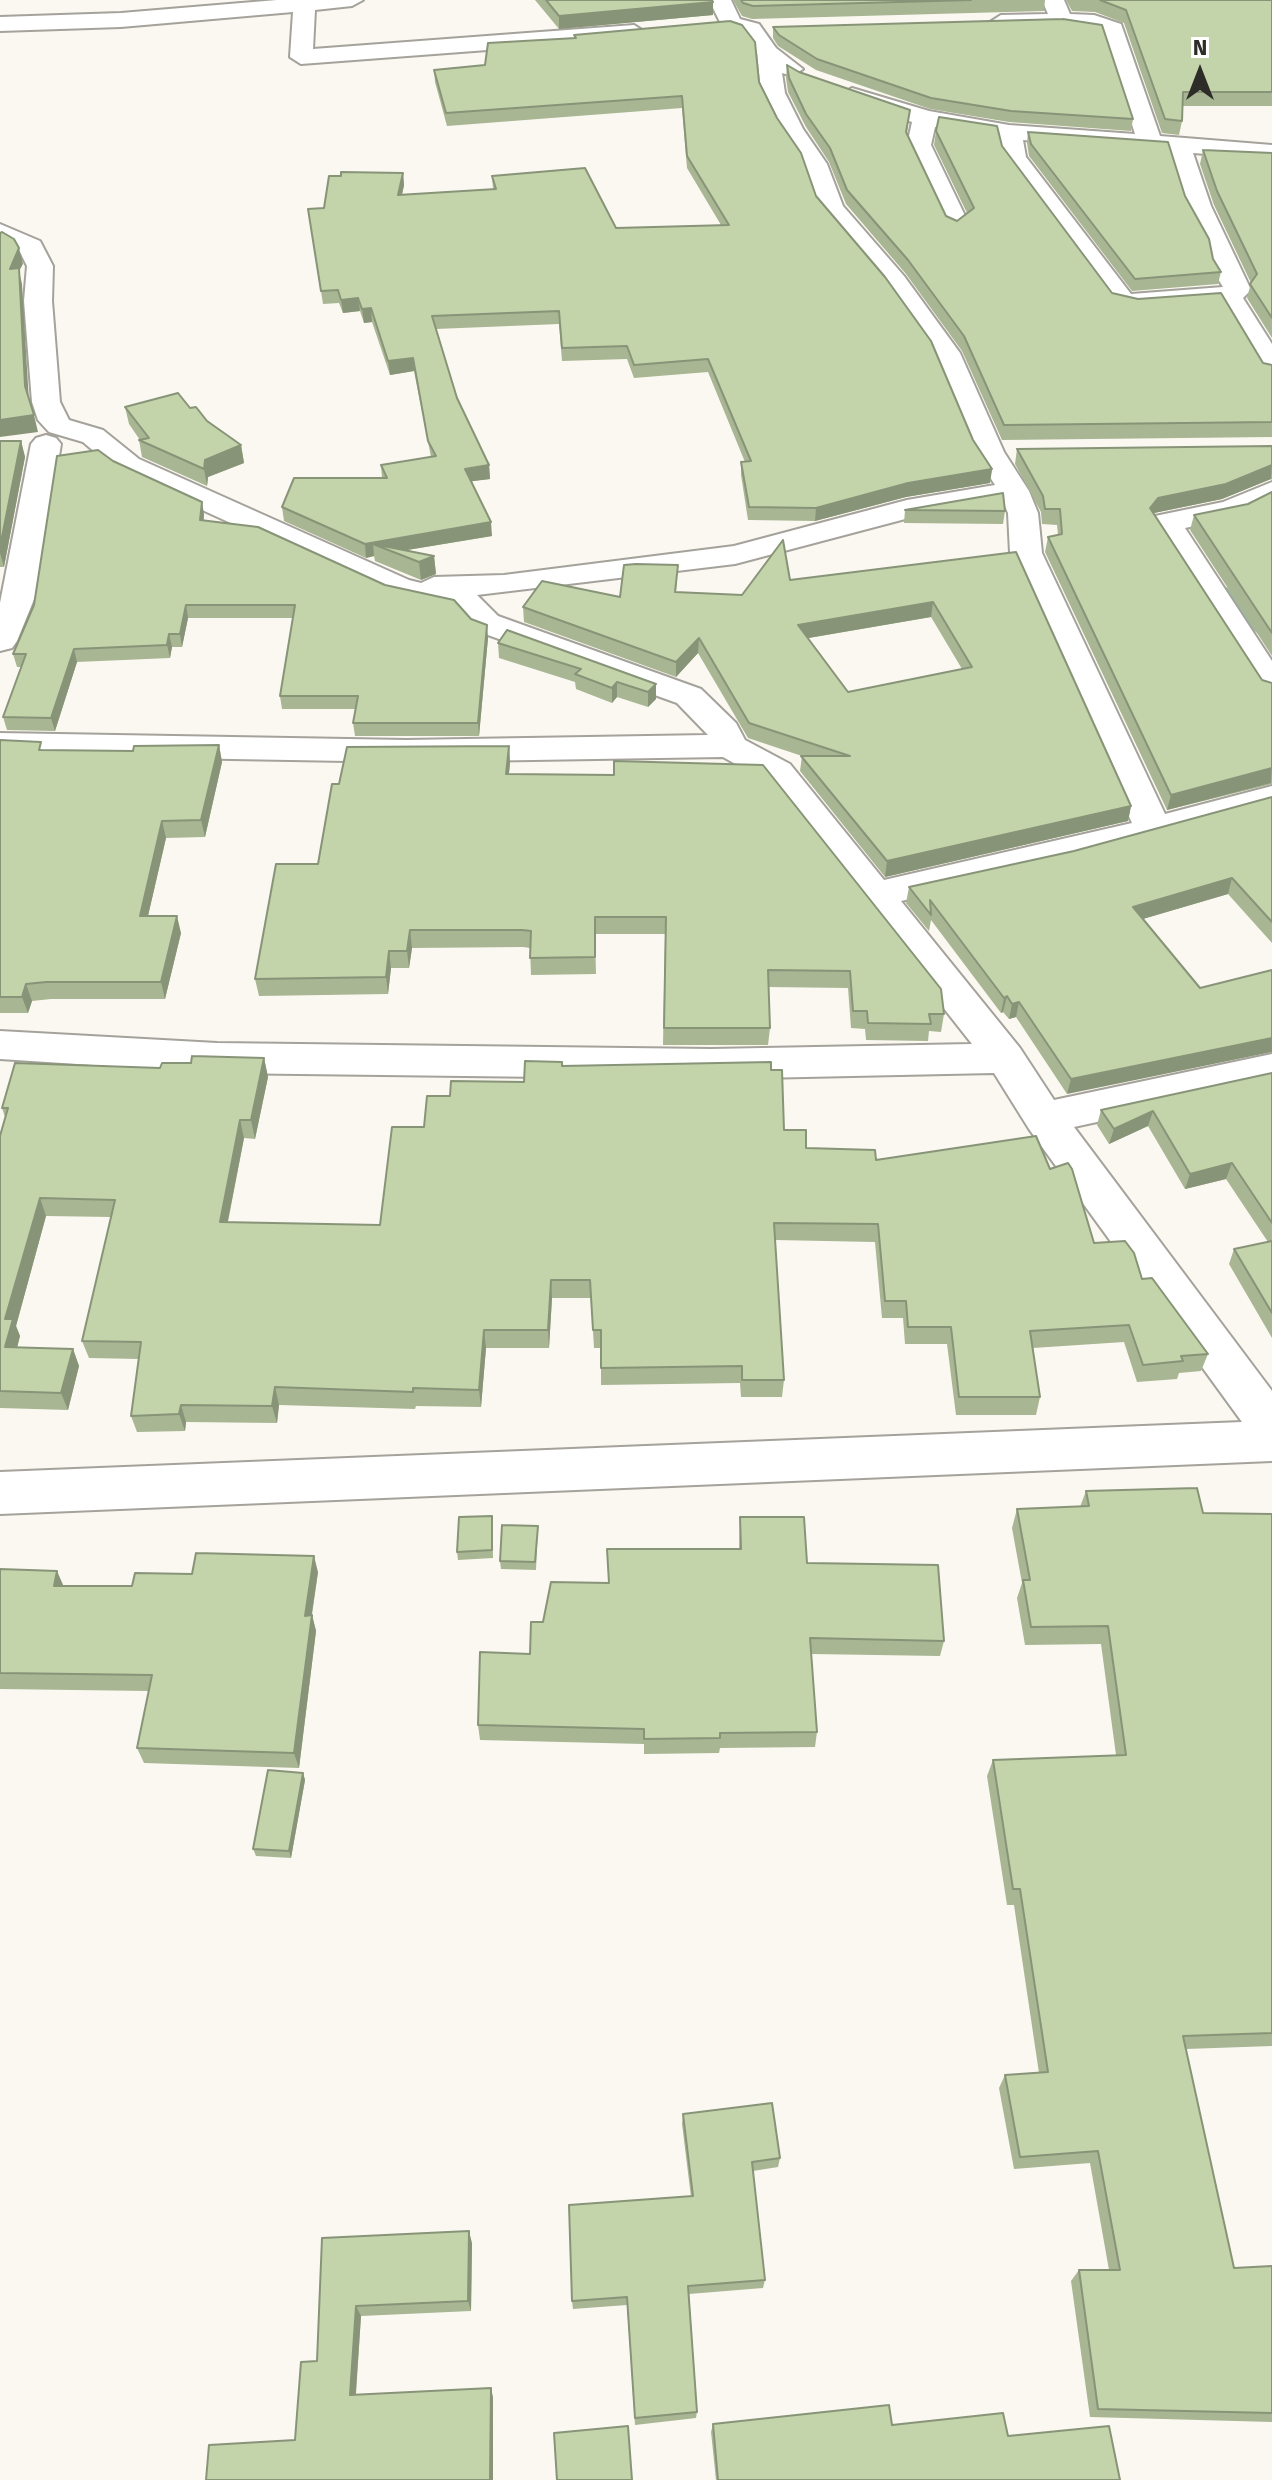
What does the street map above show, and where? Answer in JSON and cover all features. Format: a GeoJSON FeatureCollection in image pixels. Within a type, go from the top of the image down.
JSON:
{"type":"FeatureCollection","features":[{"type":"Feature","properties":{"kind":"street"},"geometry":{"type":"LineString","coordinates":[[0,24],[121,20],[352,0]]}},
{"type":"Feature","properties":{"kind":"street"},"geometry":{"type":"LineString","coordinates":[[720,0],[768,53],[807,78]]}},
{"type":"Feature","properties":{"kind":"street"},"geometry":{"type":"LineString","coordinates":[[305,2],[301,57],[655,30]]}},
{"type":"Feature","properties":{"kind":"street"},"geometry":{"type":"LineString","coordinates":[[976,23],[1058,10],[1113,29],[1149,140]]}},
{"type":"Feature","properties":{"kind":"street"},"geometry":{"type":"LineString","coordinates":[[700,26],[783,28]]}},
{"type":"Feature","properties":{"kind":"street"},"geometry":{"type":"LineString","coordinates":[[768,53],[773,93],[791,129],[815,164],[831,208],[895,282],[946,353],[989,452],[1014,491],[1023,513],[1012,555],[1153,828]]}},
{"type":"Feature","properties":{"kind":"street"},"geometry":{"type":"LineString","coordinates":[[835,88],[925,118],[1009,132],[1149,140],[1272,152]]}},
{"type":"Feature","properties":{"kind":"street"},"geometry":{"type":"LineString","coordinates":[[925,118],[919,145],[956,224]]}},
{"type":"Feature","properties":{"kind":"street"},"geometry":{"type":"LineString","coordinates":[[1009,132],[1014,158],[1122,300],[1149,303],[1226,296],[1238,290],[1226,271],[1222,250],[1198,206],[1178,145]]}},
{"type":"Feature","properties":{"kind":"street"},"geometry":{"type":"LineString","coordinates":[[0,232],[31,247],[40,266],[38,301],[46,402],[53,420],[40,439],[21,592],[0,641]]}},
{"type":"Feature","properties":{"kind":"street"},"geometry":{"type":"LineString","coordinates":[[1226,296],[1240,310],[1272,370]]}},
{"type":"Feature","properties":{"kind":"street"},"geometry":{"type":"LineString","coordinates":[[40,439],[93,436],[128,465],[399,588],[468,603],[486,623],[689,696],[727,738],[777,772],[1006,1058],[1044,1118],[1253,1374],[1272,1427]]}},
{"type":"Feature","properties":{"kind":"street"},"geometry":{"type":"LineString","coordinates":[[989,452],[1021,451]]}},
{"type":"Feature","properties":{"kind":"street"},"geometry":{"type":"LineString","coordinates":[[399,588],[504,585],[735,555],[907,509],[1014,491]]}},
{"type":"Feature","properties":{"kind":"street"},"geometry":{"type":"LineString","coordinates":[[1272,491],[1232,509],[1166,523],[1253,635],[1272,687]]}},
{"type":"Feature","properties":{"kind":"street"},"geometry":{"type":"LineString","coordinates":[[0,732],[727,738]]}},
{"type":"Feature","properties":{"kind":"street"},"geometry":{"type":"LineString","coordinates":[[0,744],[406,751],[727,738]]}},
{"type":"Feature","properties":{"kind":"street"},"geometry":{"type":"LineString","coordinates":[[875,894],[1070,852],[1272,797]]}},
{"type":"Feature","properties":{"kind":"street"},"geometry":{"type":"LineString","coordinates":[[0,1045],[217,1058],[711,1064],[1006,1058]]}},
{"type":"Feature","properties":{"kind":"street"},"geometry":{"type":"LineString","coordinates":[[1044,1118],[1272,1069]]}},
{"type":"Feature","properties":{"kind":"street"},"geometry":{"type":"LineString","coordinates":[[0,1493],[1272,1441]]}},
{"type":"Feature","properties":{"kind":"building"},"geometry":{"type":"Polygon","coordinates":[[[546,0],[712,0],[713,2],[559,16],[546,0]]]}},
{"type":"Feature","properties":{"kind":"building"},"geometry":{"type":"Polygon","coordinates":[[[741,0],[971,0],[753,6],[741,0]]]}},
{"type":"Feature","properties":{"kind":"building"},"geometry":{"type":"Polygon","coordinates":[[[1100,0],[1272,0],[1272,92],[1183,92],[1182,121],[1165,119],[1126,10],[1100,0]]]}},
{"type":"Feature","properties":{"kind":"building"},"geometry":{"type":"Polygon","coordinates":[[[1063,19],[1102,25],[1133,119],[1011,111],[931,98],[817,59],[779,35],[773,27],[1063,19]]]}},
{"type":"Feature","properties":{"kind":"building"},"geometry":{"type":"Polygon","coordinates":[[[730,21],[742,25],[755,42],[759,82],[777,118],[801,153],[816,196],[885,277],[931,341],[973,440],[992,469],[908,483],[816,508],[749,507],[741,462],[751,461],[708,359],[634,365],[627,346],[562,348],[559,311],[432,316],[457,398],[489,465],[465,469],[491,522],[365,544],[282,507],[294,478],[387,478],[381,465],[436,456],[428,441],[413,358],[388,361],[371,308],[362,309],[358,298],[341,300],[338,290],[321,291],[308,209],[324,208],[329,176],[341,176],[341,172],[403,173],[398,195],[496,189],[492,176],[585,168],[616,228],[729,225],[687,156],[682,96],[446,113],[434,70],[485,65],[488,43],[576,38],[574,35],[730,21]]]}},
{"type":"Feature","properties":{"kind":"building"},"geometry":{"type":"Polygon","coordinates":[[[787,65],[799,72],[910,110],[906,132],[946,216],[957,221],[974,208],[936,131],[939,117],[997,126],[1002,146],[1112,293],[1138,299],[1221,293],[1263,363],[1272,365],[1272,422],[1004,425],[964,336],[908,260],[847,190],[830,148],[806,114],[789,78],[787,65]]]}},
{"type":"Feature","properties":{"kind":"building"},"geometry":{"type":"Polygon","coordinates":[[[1028,132],[1168,142],[1185,196],[1209,239],[1213,259],[1221,272],[1135,279],[1031,144],[1028,132]]]}},
{"type":"Feature","properties":{"kind":"building"},"geometry":{"type":"Polygon","coordinates":[[[1203,150],[1272,153],[1272,318],[1250,284],[1257,274],[1217,191],[1203,150]]]}},
{"type":"Feature","properties":{"kind":"building"},"geometry":{"type":"Polygon","coordinates":[[[0,233],[14,239],[19,248],[10,269],[19,268],[25,386],[34,415],[0,420],[0,233]]]}},
{"type":"Feature","properties":{"kind":"building"},"geometry":{"type":"Polygon","coordinates":[[[178,393],[190,408],[196,407],[207,421],[241,445],[205,460],[204,469],[139,440],[149,438],[125,407],[178,393]]]}},
{"type":"Feature","properties":{"kind":"building"},"geometry":{"type":"Polygon","coordinates":[[[0,441],[21,441],[0,547],[0,441]]]}},
{"type":"Feature","properties":{"kind":"building"},"geometry":{"type":"Polygon","coordinates":[[[1272,446],[1272,465],[1226,484],[1158,498],[1150,508],[1262,680],[1272,683],[1272,768],[1171,795],[1048,537],[1062,534],[1060,509],[1045,509],[1043,496],[1017,449],[1272,446]]]}},
{"type":"Feature","properties":{"kind":"building"},"geometry":{"type":"Polygon","coordinates":[[[98,450],[113,461],[202,502],[200,520],[258,527],[385,585],[454,600],[471,619],[487,625],[478,723],[353,723],[358,696],[280,696],[295,605],[186,605],[180,634],[169,634],[167,645],[74,649],[51,718],[3,717],[26,654],[13,654],[34,605],[57,456],[98,450]]]}},
{"type":"Feature","properties":{"kind":"building"},"geometry":{"type":"Polygon","coordinates":[[[1272,492],[1272,633],[1194,515],[1248,504],[1272,492]]]}},
{"type":"Feature","properties":{"kind":"building"},"geometry":{"type":"Polygon","coordinates":[[[1003,493],[1005,511],[905,510],[1003,493]]]}},
{"type":"Feature","properties":{"kind":"building"},"geometry":{"type":"Polygon","coordinates":[[[783,540],[790,580],[1016,552],[1131,806],[887,861],[801,756],[850,756],[749,723],[699,638],[676,662],[523,607],[542,581],[620,597],[624,565],[636,564],[678,565],[675,592],[742,595],[783,540]],[[933,602],[798,625],[848,692],[972,667],[933,602]]]}},
{"type":"Feature","properties":{"kind":"building"},"geometry":{"type":"Polygon","coordinates":[[[373,544],[434,556],[419,562],[373,544]]]}},
{"type":"Feature","properties":{"kind":"building"},"geometry":{"type":"Polygon","coordinates":[[[507,630],[656,684],[648,692],[617,682],[612,688],[575,674],[581,669],[498,643],[507,630]]]}},
{"type":"Feature","properties":{"kind":"building"},"geometry":{"type":"Polygon","coordinates":[[[0,740],[41,742],[39,750],[133,751],[134,746],[219,745],[201,820],[162,821],[140,916],[177,916],[161,982],[46,982],[26,984],[22,997],[0,997],[0,740]]]}},
{"type":"Feature","properties":{"kind":"building"},"geometry":{"type":"Polygon","coordinates":[[[509,746],[506,774],[614,775],[614,761],[763,765],[941,989],[944,1014],[929,1014],[931,1024],[868,1023],[867,1011],[853,1011],[850,971],[768,970],[770,1028],[664,1028],[666,917],[595,917],[595,957],[530,958],[531,931],[410,930],[407,951],[389,951],[386,977],[255,979],[276,864],[318,864],[332,784],[339,784],[347,747],[509,746]]]}},
{"type":"Feature","properties":{"kind":"building"},"geometry":{"type":"Polygon","coordinates":[[[1272,797],[1272,922],[1232,878],[1133,907],[1200,988],[1272,970],[1272,1038],[1071,1079],[1019,1002],[1012,1004],[1007,996],[1004,998],[930,900],[931,915],[909,887],[1074,851],[1272,797]]]}},
{"type":"Feature","properties":{"kind":"building"},"geometry":{"type":"Polygon","coordinates":[[[192,1056],[264,1058],[251,1120],[240,1120],[220,1222],[380,1225],[392,1127],[424,1127],[427,1096],[450,1096],[451,1081],[524,1082],[525,1061],[562,1062],[562,1066],[771,1062],[771,1070],[782,1070],[784,1130],[806,1130],[806,1148],[875,1150],[876,1160],[1036,1136],[1050,1169],[1068,1163],[1072,1169],[1094,1243],[1125,1241],[1134,1253],[1142,1279],[1152,1278],[1208,1354],[1181,1356],[1183,1361],[1143,1365],[1129,1325],[1030,1331],[1040,1397],[959,1397],[951,1327],[908,1327],[906,1301],[885,1301],[878,1224],[774,1223],[784,1380],[742,1380],[742,1366],[601,1368],[601,1330],[593,1330],[590,1280],[551,1280],[548,1330],[484,1330],[479,1390],[413,1388],[413,1392],[275,1387],[272,1406],[181,1405],[179,1414],[131,1416],[141,1342],[82,1341],[115,1200],[40,1198],[5,1319],[13,1319],[5,1347],[73,1349],[61,1393],[0,1391],[0,1136],[8,1108],[2,1108],[15,1063],[160,1068],[162,1063],[191,1063],[192,1056]]]}},
{"type":"Feature","properties":{"kind":"building"},"geometry":{"type":"Polygon","coordinates":[[[1272,1073],[1272,1223],[1232,1163],[1190,1174],[1153,1111],[1114,1129],[1101,1110],[1272,1073]]]}},
{"type":"Feature","properties":{"kind":"building"},"geometry":{"type":"Polygon","coordinates":[[[1272,1241],[1272,1313],[1234,1249],[1272,1241]]]}},
{"type":"Feature","properties":{"kind":"building"},"geometry":{"type":"Polygon","coordinates":[[[1197,1488],[1203,1513],[1272,1514],[1272,2033],[1183,2036],[1234,2268],[1272,2266],[1272,2413],[1098,2409],[1079,2270],[1120,2270],[1098,2151],[1020,2157],[1005,2075],[1048,2072],[1020,1889],[1013,1889],[993,1760],[1126,1755],[1108,1626],[1031,1627],[1023,1580],[1030,1580],[1017,1509],[1089,1506],[1086,1491],[1197,1488]]]}},
{"type":"Feature","properties":{"kind":"building"},"geometry":{"type":"Polygon","coordinates":[[[492,1516],[492,1550],[457,1552],[459,1517],[492,1516]]]}},
{"type":"Feature","properties":{"kind":"building"},"geometry":{"type":"Polygon","coordinates":[[[740,1517],[804,1517],[807,1563],[938,1565],[944,1641],[810,1638],[817,1732],[720,1733],[720,1738],[644,1739],[644,1729],[478,1725],[480,1652],[530,1654],[531,1622],[543,1622],[551,1582],[609,1583],[607,1549],[741,1549],[740,1517]]]}},
{"type":"Feature","properties":{"kind":"building"},"geometry":{"type":"Polygon","coordinates":[[[502,1525],[538,1526],[535,1562],[500,1561],[502,1525]]]}},
{"type":"Feature","properties":{"kind":"building"},"geometry":{"type":"Polygon","coordinates":[[[196,1553],[314,1556],[305,1616],[312,1615],[294,1753],[137,1748],[152,1675],[0,1673],[0,1569],[57,1571],[54,1586],[132,1586],[135,1573],[192,1574],[196,1553]]]}},
{"type":"Feature","properties":{"kind":"building"},"geometry":{"type":"Polygon","coordinates":[[[268,1770],[303,1773],[289,1851],[253,1849],[268,1770]]]}},
{"type":"Feature","properties":{"kind":"building"},"geometry":{"type":"Polygon","coordinates":[[[772,2103],[780,2158],[752,2162],[765,2280],[688,2286],[697,2412],[635,2418],[627,2297],[572,2301],[569,2205],[693,2196],[683,2114],[772,2103]]]}},
{"type":"Feature","properties":{"kind":"building"},"geometry":{"type":"Polygon","coordinates":[[[469,2231],[468,2301],[356,2306],[350,2395],[491,2388],[490,2480],[206,2480],[209,2445],[295,2440],[301,2362],[317,2361],[322,2238],[469,2231]]]}},
{"type":"Feature","properties":{"kind":"building"},"geometry":{"type":"Polygon","coordinates":[[[889,2405],[892,2425],[1003,2413],[1008,2436],[1109,2426],[1120,2480],[718,2480],[713,2424],[889,2405]]]}},
{"type":"Feature","properties":{"kind":"building"},"geometry":{"type":"Polygon","coordinates":[[[628,2426],[632,2480],[557,2480],[554,2433],[628,2426]]]}},
{"type":"Feature","properties":{"kind":"waterway"},"geometry":{"type":"LineString","coordinates":[[1225,590],[1245,618],[1272,642]]}}]}
